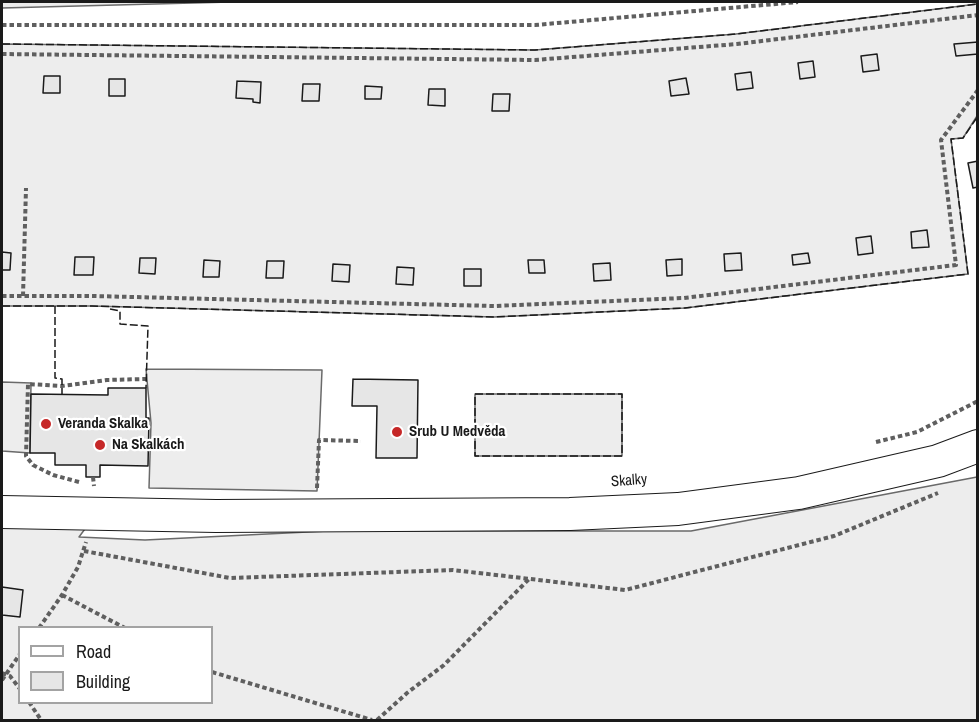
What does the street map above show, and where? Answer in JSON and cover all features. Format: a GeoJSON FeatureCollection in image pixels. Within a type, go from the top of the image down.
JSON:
{"type":"FeatureCollection","features":[{"type":"Feature","properties":{"kind":"street","name":"Skalky"},"geometry":{"type":"LineString","coordinates":[[2,512],[95,500],[268,515],[570,514],[678,509],[799,493],[938,461],[978,446]]}},
{"type":"Feature","properties":{"kind":"path"},"geometry":{"type":"LineString","coordinates":[[2,25],[535,25],[798,2]]}},
{"type":"Feature","properties":{"kind":"path"},"geometry":{"type":"LineString","coordinates":[[2,54],[535,60],[737,44],[978,15]]}},
{"type":"Feature","properties":{"kind":"path"},"geometry":{"type":"LineString","coordinates":[[2,296],[92,296],[494,306],[684,298],[956,265],[941,140],[978,90]]}},
{"type":"Feature","properties":{"kind":"path"},"geometry":{"type":"LineString","coordinates":[[23,296],[26,188]]}},
{"type":"Feature","properties":{"kind":"path"},"geometry":{"type":"LineString","coordinates":[[40,626],[62,595],[78,567],[84,551],[95,500],[33,465],[26,456],[29,422],[28,384],[62,386],[107,380],[146,379]]}},
{"type":"Feature","properties":{"kind":"path"},"geometry":{"type":"LineString","coordinates":[[870,444],[916,432],[978,401]]}},
{"type":"Feature","properties":{"kind":"path"},"geometry":{"type":"LineString","coordinates":[[326,489],[317,491],[319,440],[361,441]]}},
{"type":"Feature","properties":{"kind":"path"},"geometry":{"type":"LineString","coordinates":[[84,551],[230,578],[453,570],[625,590],[834,536],[944,491]]}},
{"type":"Feature","properties":{"kind":"path"},"geometry":{"type":"LineString","coordinates":[[377,720],[444,664],[529,579]]}},
{"type":"Feature","properties":{"kind":"path"},"geometry":{"type":"LineString","coordinates":[[62,595],[123,626]]}},
{"type":"Feature","properties":{"kind":"path"},"geometry":{"type":"LineString","coordinates":[[2,680],[4,673],[18,656]]}},
{"type":"Feature","properties":{"kind":"path"},"geometry":{"type":"LineString","coordinates":[[213,672],[372,720]]}},
{"type":"Feature","properties":{"kind":"path"},"geometry":{"type":"LineString","coordinates":[[4,673],[10,676],[18,686]]}},
{"type":"Feature","properties":{"kind":"path"},"geometry":{"type":"LineString","coordinates":[[30,704],[41,720]]}},
{"type":"Feature","properties":{"kind":"shaded area"},"geometry":{"type":"Polygon","coordinates":[[[2,2],[231,2],[2,8],[2,2]]]}},
{"type":"Feature","properties":{"kind":"shaded area"},"geometry":{"type":"Polygon","coordinates":[[[977,4],[977,116],[963,138],[951,139],[968,274],[685,308],[494,317],[92,306],[2,306],[2,44],[535,50],[736,34],[977,4]]]}},
{"type":"Feature","properties":{"kind":"shaded area"},"geometry":{"type":"Polygon","coordinates":[[[146,369],[322,370],[317,491],[149,488],[151,423],[146,369]]]}},
{"type":"Feature","properties":{"kind":"shaded area"},"geometry":{"type":"Polygon","coordinates":[[[2,382],[31,383],[30,453],[2,451],[2,382]]]}},
{"type":"Feature","properties":{"kind":"shaded area"},"geometry":{"type":"Polygon","coordinates":[[[475,394],[622,394],[622,456],[475,456],[475,394]]]}},
{"type":"Feature","properties":{"kind":"shaded area"},"geometry":{"type":"Polygon","coordinates":[[[977,477],[977,720],[2,720],[2,512],[96,514],[79,537],[145,540],[328,531],[691,531],[977,477]]]}},
{"type":"Feature","properties":{"kind":"building"},"geometry":{"type":"Polygon","coordinates":[[[978,42],[978,54],[956,56],[954,44],[978,42]]]}},
{"type":"Feature","properties":{"kind":"building"},"geometry":{"type":"Polygon","coordinates":[[[877,54],[879,70],[863,72],[861,56],[877,54]]]}},
{"type":"Feature","properties":{"kind":"building"},"geometry":{"type":"Polygon","coordinates":[[[813,61],[815,77],[800,79],[798,63],[813,61]]]}},
{"type":"Feature","properties":{"kind":"building"},"geometry":{"type":"Polygon","coordinates":[[[751,72],[753,88],[737,90],[735,74],[751,72]]]}},
{"type":"Feature","properties":{"kind":"building"},"geometry":{"type":"Polygon","coordinates":[[[44,76],[60,76],[60,93],[43,93],[44,76]]]}},
{"type":"Feature","properties":{"kind":"building"},"geometry":{"type":"Polygon","coordinates":[[[686,78],[689,94],[671,96],[669,81],[686,78]]]}},
{"type":"Feature","properties":{"kind":"building"},"geometry":{"type":"Polygon","coordinates":[[[109,79],[125,79],[125,96],[109,96],[109,79]]]}},
{"type":"Feature","properties":{"kind":"building"},"geometry":{"type":"Polygon","coordinates":[[[237,81],[261,82],[260,103],[253,102],[253,99],[236,98],[237,81]]]}},
{"type":"Feature","properties":{"kind":"building"},"geometry":{"type":"Polygon","coordinates":[[[303,84],[320,84],[319,101],[302,101],[303,84]]]}},
{"type":"Feature","properties":{"kind":"building"},"geometry":{"type":"Polygon","coordinates":[[[365,86],[382,87],[381,99],[365,99],[365,86]]]}},
{"type":"Feature","properties":{"kind":"building"},"geometry":{"type":"Polygon","coordinates":[[[429,89],[445,89],[445,106],[428,105],[429,89]]]}},
{"type":"Feature","properties":{"kind":"building"},"geometry":{"type":"Polygon","coordinates":[[[493,94],[510,94],[509,111],[492,111],[493,94]]]}},
{"type":"Feature","properties":{"kind":"building"},"geometry":{"type":"Polygon","coordinates":[[[978,161],[978,187],[973,188],[968,163],[978,161]]]}},
{"type":"Feature","properties":{"kind":"building"},"geometry":{"type":"Polygon","coordinates":[[[927,230],[929,247],[912,248],[911,232],[927,230]]]}},
{"type":"Feature","properties":{"kind":"building"},"geometry":{"type":"Polygon","coordinates":[[[871,236],[873,253],[858,255],[856,238],[871,236]]]}},
{"type":"Feature","properties":{"kind":"building"},"geometry":{"type":"Polygon","coordinates":[[[2,252],[11,253],[10,270],[2,270],[2,252]]]}},
{"type":"Feature","properties":{"kind":"building"},"geometry":{"type":"Polygon","coordinates":[[[741,253],[742,270],[725,271],[724,254],[741,253]]]}},
{"type":"Feature","properties":{"kind":"building"},"geometry":{"type":"Polygon","coordinates":[[[808,253],[810,263],[793,265],[792,255],[808,253]]]}},
{"type":"Feature","properties":{"kind":"building"},"geometry":{"type":"Polygon","coordinates":[[[75,257],[94,257],[93,275],[74,275],[75,257]]]}},
{"type":"Feature","properties":{"kind":"building"},"geometry":{"type":"Polygon","coordinates":[[[140,258],[156,258],[155,274],[139,273],[140,258]]]}},
{"type":"Feature","properties":{"kind":"building"},"geometry":{"type":"Polygon","coordinates":[[[682,259],[682,275],[667,276],[666,260],[682,259]]]}},
{"type":"Feature","properties":{"kind":"building"},"geometry":{"type":"Polygon","coordinates":[[[204,260],[220,261],[219,277],[203,277],[204,260]]]}},
{"type":"Feature","properties":{"kind":"building"},"geometry":{"type":"Polygon","coordinates":[[[528,260],[544,260],[545,273],[529,273],[528,260]]]}},
{"type":"Feature","properties":{"kind":"building"},"geometry":{"type":"Polygon","coordinates":[[[267,261],[284,261],[283,278],[266,278],[267,261]]]}},
{"type":"Feature","properties":{"kind":"building"},"geometry":{"type":"Polygon","coordinates":[[[610,263],[611,280],[594,281],[593,264],[610,263]]]}},
{"type":"Feature","properties":{"kind":"building"},"geometry":{"type":"Polygon","coordinates":[[[333,264],[350,265],[349,282],[332,281],[333,264]]]}},
{"type":"Feature","properties":{"kind":"building"},"geometry":{"type":"Polygon","coordinates":[[[397,267],[414,268],[413,285],[396,284],[397,267]]]}},
{"type":"Feature","properties":{"kind":"building"},"geometry":{"type":"Polygon","coordinates":[[[464,269],[481,269],[481,286],[464,286],[464,269]]]}},
{"type":"Feature","properties":{"kind":"building","name":"Srub U Medvěda"},"geometry":{"type":"Polygon","coordinates":[[[353,379],[418,380],[417,458],[376,458],[377,406],[352,406],[353,379]]]}},
{"type":"Feature","properties":{"kind":"building"},"geometry":{"type":"Polygon","coordinates":[[[108,388],[146,388],[146,418],[149,418],[148,466],[100,465],[100,477],[86,477],[86,465],[55,465],[55,453],[30,453],[31,394],[108,395],[108,388]]]}},
{"type":"Feature","properties":{"kind":"building"},"geometry":{"type":"Polygon","coordinates":[[[2,587],[23,590],[20,617],[2,615],[2,587]]]}},
{"type":"Feature","properties":{"kind":"fence"},"geometry":{"type":"LineString","coordinates":[[2,44],[535,50],[736,34],[978,4]]}},
{"type":"Feature","properties":{"kind":"fence"},"geometry":{"type":"LineString","coordinates":[[2,306],[92,306],[494,317],[685,308],[968,274],[951,139],[963,138],[978,116]]}},
{"type":"Feature","properties":{"kind":"fence"},"geometry":{"type":"LineString","coordinates":[[55,306],[55,378],[62,379],[62,395]]}},
{"type":"Feature","properties":{"kind":"fence"},"geometry":{"type":"LineString","coordinates":[[110,309],[120,311],[120,324],[148,326],[146,388]]}},
{"type":"Feature","properties":{"kind":"fence"},"geometry":{"type":"LineString","coordinates":[[475,394],[622,394],[622,456],[475,456],[475,394]]}},
{"type":"Feature","properties":{"kind":"place","name":"Veranda Skalka"},"geometry":{"type":"Point","coordinates":[46,424]}},
{"type":"Feature","properties":{"kind":"place","name":"Srub U Medvěda"},"geometry":{"type":"Point","coordinates":[397,432]}},
{"type":"Feature","properties":{"kind":"place","name":"Na Skalkách"},"geometry":{"type":"Point","coordinates":[100,445]}}]}
